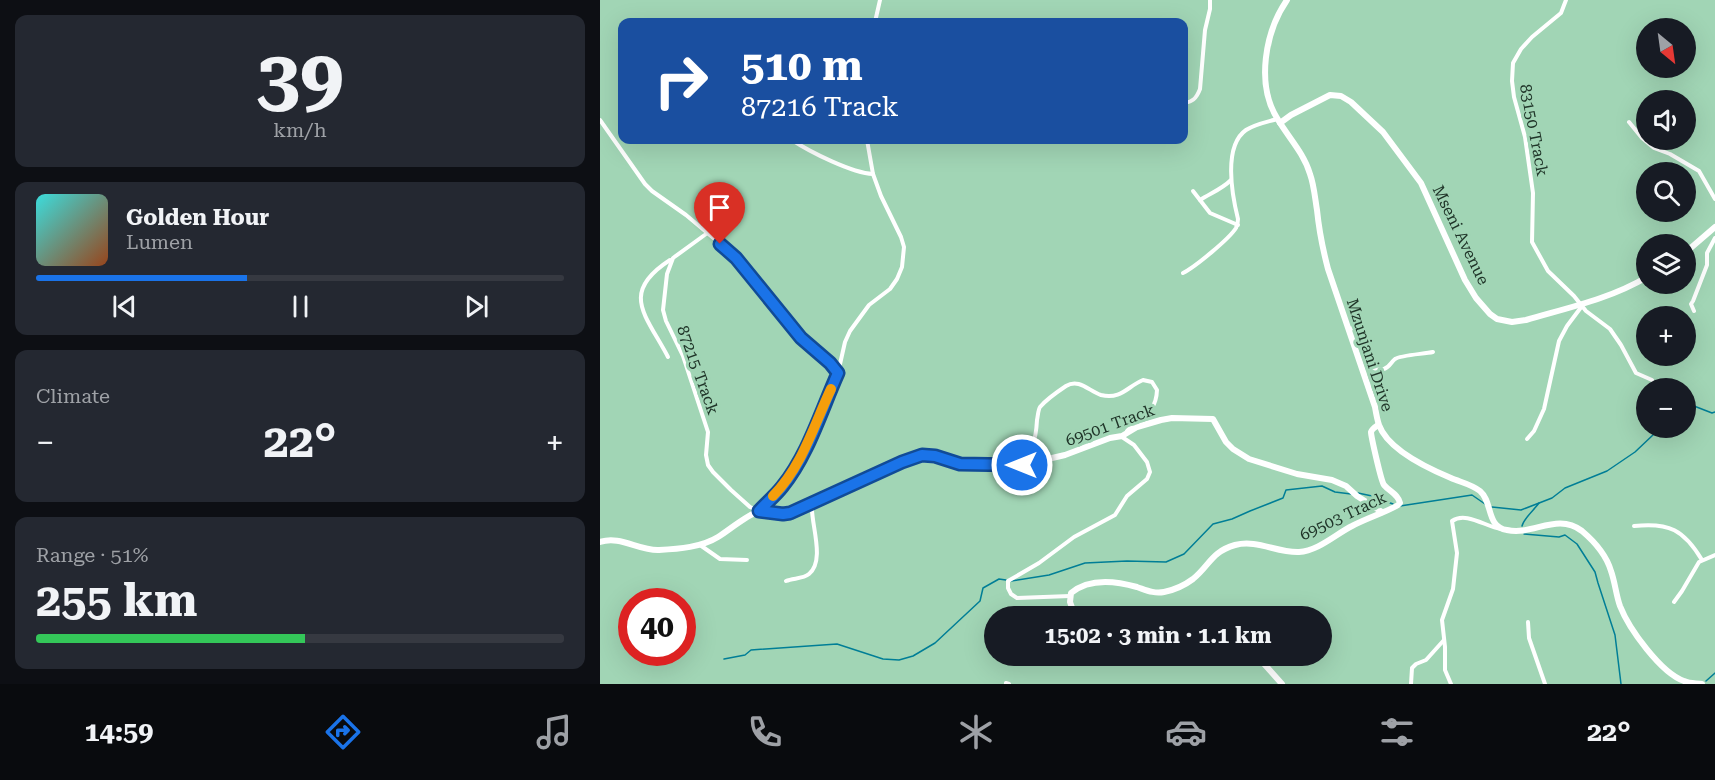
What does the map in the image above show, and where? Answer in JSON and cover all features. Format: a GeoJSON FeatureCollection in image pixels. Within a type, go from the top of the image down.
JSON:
{"type":"FeatureCollection","features":[{"type":"Feature","properties":{"kind":"street"},"geometry":{"type":"LineString","coordinates":[[876,18],[880,0]]}},
{"type":"Feature","properties":{"kind":"street"},"geometry":{"type":"LineString","coordinates":[[1188,102],[1194,99],[1200,89],[1210,0]]}},
{"type":"Feature","properties":{"kind":"street","name":"Mzunjani Drive"},"geometry":{"type":"LineString","coordinates":[[1287,0],[1275,21],[1265,64],[1265,92],[1278,121],[1304,160],[1310,174],[1323,252],[1375,407],[1379,426],[1400,452],[1443,475],[1480,491],[1487,502],[1493,520],[1502,529]]}},
{"type":"Feature","properties":{"kind":"street","name":"83150 Track"},"geometry":{"type":"LineString","coordinates":[[1566,0],[1562,13],[1538,31],[1513,63],[1512,88],[1525,137],[1533,193],[1532,242],[1548,271],[1586,311],[1610,329],[1636,373],[1647,378]]}},
{"type":"Feature","properties":{"kind":"street","name":"Mseni Avenue"},"geometry":{"type":"LineString","coordinates":[[1278,121],[1333,94],[1344,98],[1370,119],[1383,132],[1421,183],[1470,289],[1490,314],[1497,319],[1519,321],[1581,305],[1636,283]]}},
{"type":"Feature","properties":{"kind":"street"},"geometry":{"type":"LineString","coordinates":[[600,120],[645,184],[659,197],[686,215],[736,258],[801,338],[838,373]]}},
{"type":"Feature","properties":{"kind":"street"},"geometry":{"type":"LineString","coordinates":[[1183,273],[1191,269],[1227,238],[1238,225],[1231,179],[1236,141],[1248,128],[1278,121]]}},
{"type":"Feature","properties":{"kind":"street"},"geometry":{"type":"LineString","coordinates":[[1629,122],[1654,148],[1671,154],[1699,171],[1715,199]]}},
{"type":"Feature","properties":{"kind":"street"},"geometry":{"type":"LineString","coordinates":[[799,144],[856,171],[873,174]]}},
{"type":"Feature","properties":{"kind":"street"},"geometry":{"type":"LineString","coordinates":[[600,542],[620,541],[652,550],[699,545],[713,540],[759,511],[782,488],[794,470],[838,373],[845,342],[868,305],[890,289],[902,267],[904,247],[873,174],[868,144]]}},
{"type":"Feature","properties":{"kind":"street"},"geometry":{"type":"LineString","coordinates":[[1200,201],[1212,192],[1222,189],[1231,179]]}},
{"type":"Feature","properties":{"kind":"street"},"geometry":{"type":"LineString","coordinates":[[1193,190],[1210,213],[1238,225]]}},
{"type":"Feature","properties":{"kind":"street"},"geometry":{"type":"LineString","coordinates":[[1696,245],[1714,232]]}},
{"type":"Feature","properties":{"kind":"street"},"geometry":{"type":"LineString","coordinates":[[1692,306],[1707,265],[1707,254],[1714,232]]}},
{"type":"Feature","properties":{"kind":"street"},"geometry":{"type":"LineString","coordinates":[[668,357],[642,312],[640,296],[642,289],[656,268],[706,234]]}},
{"type":"Feature","properties":{"kind":"street","name":"87215 Track"},"geometry":{"type":"LineString","coordinates":[[673,258],[667,274],[663,310],[683,356],[708,432],[707,461],[716,476],[750,507],[759,511]]}},
{"type":"Feature","properties":{"kind":"street"},"geometry":{"type":"LineString","coordinates":[[1527,439],[1534,431],[1544,409],[1559,341],[1581,305]]}},
{"type":"Feature","properties":{"kind":"street"},"geometry":{"type":"LineString","coordinates":[[1347,329],[1358,330],[1369,364],[1375,369],[1383,370],[1397,358],[1433,352]]}},
{"type":"Feature","properties":{"kind":"street"},"geometry":{"type":"LineString","coordinates":[[1012,466],[1029,454],[1035,439],[1041,406],[1070,384],[1080,384],[1092,391],[1107,395],[1124,392],[1143,380],[1152,382],[1157,390],[1155,404],[1147,415],[1129,428],[1124,435],[1144,457],[1150,475],[1127,496],[1115,515],[1074,537],[1008,581],[1008,588],[1013,597],[1021,599],[1070,596],[1071,606]]}},
{"type":"Feature","properties":{"kind":"street","name":"69501 Track"},"geometry":{"type":"LineString","coordinates":[[759,511],[787,514],[922,455],[935,456],[960,464],[1012,466],[1065,455],[1124,435],[1137,427],[1172,418],[1213,419],[1226,442],[1249,459],[1297,474],[1332,480],[1346,486],[1382,512]]}},
{"type":"Feature","properties":{"kind":"street","name":"69503 Track"},"geometry":{"type":"LineString","coordinates":[[1070,596],[1072,592],[1083,586],[1101,582],[1116,583],[1156,593],[1164,592],[1186,584],[1218,553],[1236,545],[1253,544],[1284,551],[1304,551],[1393,508],[1400,502],[1397,495],[1385,486],[1381,477],[1371,435],[1375,427],[1379,426]]}},
{"type":"Feature","properties":{"kind":"street"},"geometry":{"type":"LineString","coordinates":[[786,581],[810,574],[815,566],[817,550],[812,504]]}},
{"type":"Feature","properties":{"kind":"street"},"geometry":{"type":"LineString","coordinates":[[1451,684],[1445,670],[1442,620],[1453,589],[1457,553],[1452,521],[1460,517],[1493,528],[1511,531],[1561,523],[1574,525],[1593,541],[1608,561],[1620,606],[1635,635],[1671,674],[1684,682],[1702,684]]}},
{"type":"Feature","properties":{"kind":"street"},"geometry":{"type":"LineString","coordinates":[[1634,526],[1655,525],[1674,530],[1690,541],[1702,560]]}},
{"type":"Feature","properties":{"kind":"street"},"geometry":{"type":"LineString","coordinates":[[699,545],[720,559],[747,560]]}},
{"type":"Feature","properties":{"kind":"street"},"geometry":{"type":"LineString","coordinates":[[1674,602],[1687,584],[1697,564],[1715,555]]}},
{"type":"Feature","properties":{"kind":"street"},"geometry":{"type":"LineString","coordinates":[[1528,622],[1529,638],[1545,684]]}},
{"type":"Feature","properties":{"kind":"street"},"geometry":{"type":"LineString","coordinates":[[1411,684],[1414,665],[1426,660],[1445,640]]}},
{"type":"Feature","properties":{"kind":"street"},"geometry":{"type":"LineString","coordinates":[[1266,666],[1282,684]]}},
{"type":"Feature","properties":{"kind":"waterway"},"geometry":{"type":"LineString","coordinates":[[1696,407],[1715,412]]}},
{"type":"Feature","properties":{"kind":"waterway"},"geometry":{"type":"LineString","coordinates":[[1492,507],[1521,510],[1552,498],[1565,488],[1607,471],[1635,452],[1650,438]]}},
{"type":"Feature","properties":{"kind":"waterway"},"geometry":{"type":"LineString","coordinates":[[1011,581],[1049,575],[1085,563],[1166,562],[1184,554],[1213,524],[1232,519],[1283,498],[1286,490],[1322,486],[1335,492],[1351,494]]}},
{"type":"Feature","properties":{"kind":"waterway"},"geometry":{"type":"LineString","coordinates":[[1358,493],[1393,504]]}},
{"type":"Feature","properties":{"kind":"waterway"},"geometry":{"type":"LineString","coordinates":[[1400,506],[1472,495],[1485,504]]}},
{"type":"Feature","properties":{"kind":"waterway"},"geometry":{"type":"LineString","coordinates":[[1522,526],[1539,503]]}},
{"type":"Feature","properties":{"kind":"waterway"},"geometry":{"type":"LineString","coordinates":[[1524,534],[1559,537],[1565,535],[1577,544],[1595,572],[1615,635],[1621,684]]}},
{"type":"Feature","properties":{"kind":"waterway"},"geometry":{"type":"LineString","coordinates":[[724,659],[745,655],[751,650],[837,644],[883,659],[899,660],[913,656],[935,643],[980,601],[983,588],[999,579],[1006,580]]}},
{"type":"Feature","properties":{"kind":"waterway"},"geometry":{"type":"LineString","coordinates":[[1706,681],[1715,673]]}},
{"type":"Feature","properties":{"kind":"slow traffic"},"geometry":{"type":"LineString","coordinates":[[773,496],[782,488],[794,470],[831,389]]}},
{"type":"Feature","properties":{"kind":"route"},"geometry":{"type":"LineString","coordinates":[[720,244],[736,258],[801,338],[838,373],[794,470],[782,488],[759,511],[790,513],[922,455],[935,456],[960,464],[1022,465]]}}]}
